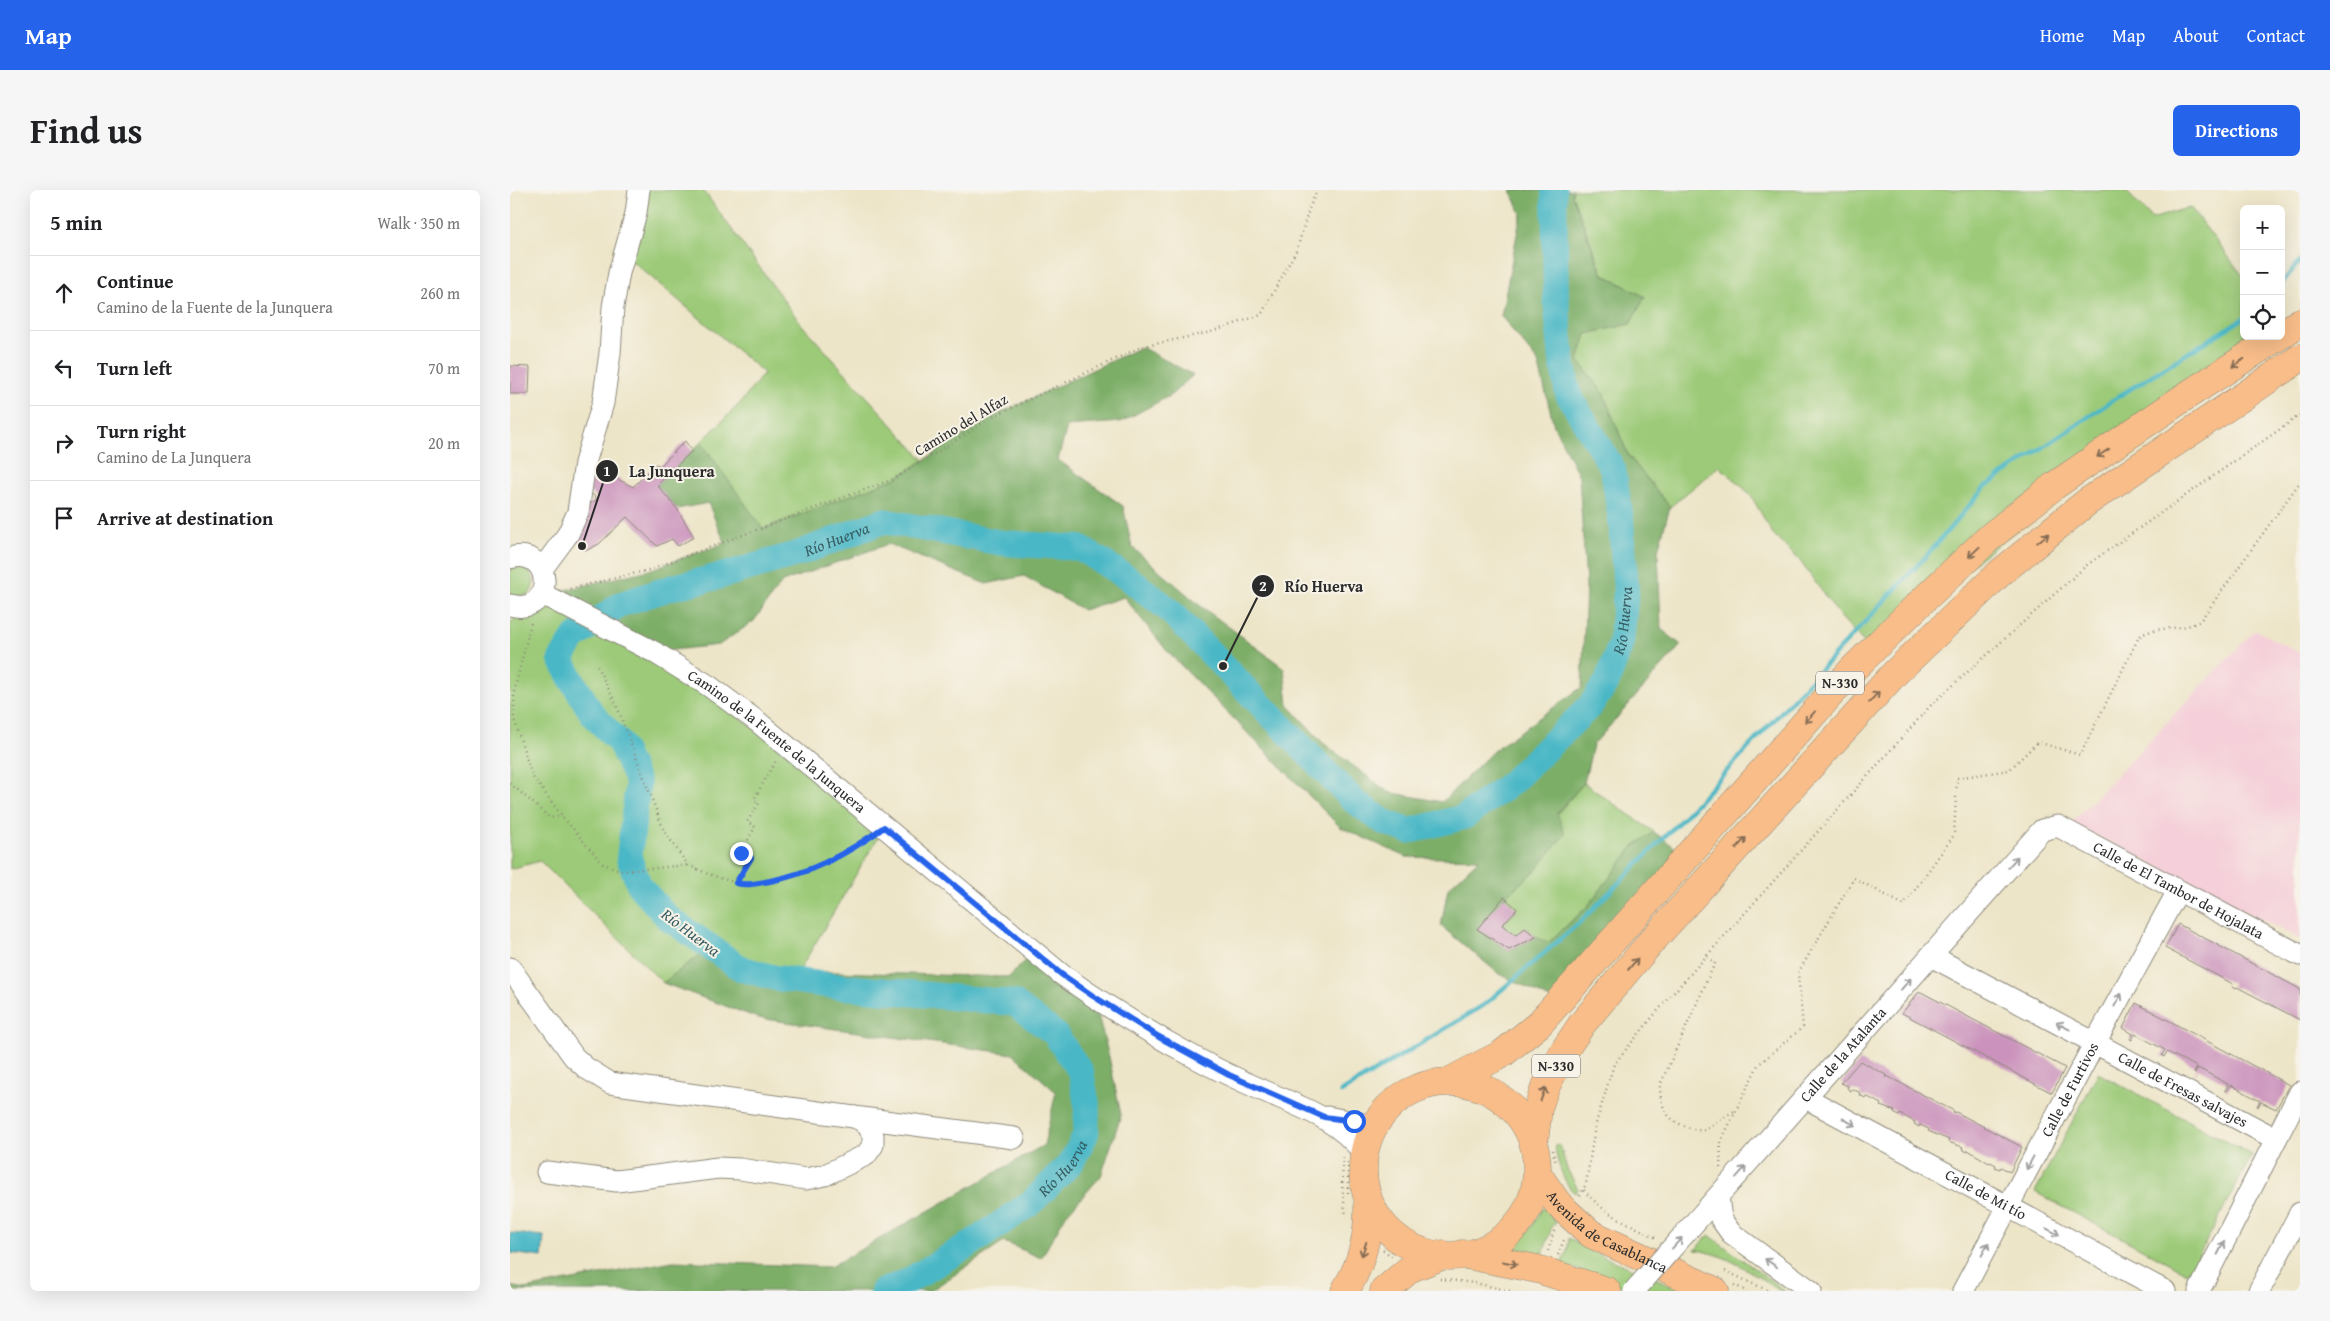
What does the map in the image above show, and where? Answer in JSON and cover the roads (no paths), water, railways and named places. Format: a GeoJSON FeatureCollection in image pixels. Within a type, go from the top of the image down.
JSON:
{"type":"FeatureCollection","features":[{"type":"Feature","properties":{"kind":"main road","name":"N-330"},"geometry":{"type":"LineString","coordinates":[[2285,332],[2300,322]]}},
{"type":"Feature","properties":{"kind":"main road","name":"N-330"},"geometry":{"type":"LineString","coordinates":[[1345,1291],[1357,1269],[1366,1242],[1368,1203],[1364,1184],[1364,1154],[1374,1126],[1382,1114],[1401,1097],[1421,1087],[1450,1081],[1502,1054],[1539,1024],[1852,670],[1918,604],[1990,537],[2054,486],[2272,340]]}},
{"type":"Feature","properties":{"kind":"main road","name":"N-330"},"geometry":{"type":"LineString","coordinates":[[1384,1291],[1411,1268],[1454,1263],[1494,1243],[1520,1219],[1547,1171],[1538,1109],[1544,1090],[1564,1051],[1582,1024],[1651,942],[1896,672],[2000,573],[2087,502],[2300,358]]}},
{"type":"Feature","properties":{"kind":"main road","name":"N-330"},"geometry":{"type":"LineString","coordinates":[[1450,1081],[1480,1086],[1498,1096],[1514,1109],[1543,1142]]}},
{"type":"Feature","properties":{"kind":"main road","name":"Avenida de Casablanca"},"geometry":{"type":"LineString","coordinates":[[1547,1171],[1559,1205],[1576,1212],[1602,1240],[1715,1291]]}},
{"type":"Feature","properties":{"kind":"main road","name":"N-330"},"geometry":{"type":"LineString","coordinates":[[1368,1203],[1382,1225],[1395,1238],[1410,1247],[1454,1263]]}},
{"type":"Feature","properties":{"kind":"main road"},"geometry":{"type":"LineString","coordinates":[[1454,1263],[1548,1272],[1608,1291]]}},
{"type":"Feature","properties":{"kind":"street"},"geometry":{"type":"LineString","coordinates":[[510,623],[544,590],[578,512],[585,463],[603,403],[610,353],[613,307],[619,273],[636,213],[639,190]]}},
{"type":"Feature","properties":{"kind":"street","name":"Camino de la Fuente de la Junquera"},"geometry":{"type":"LineString","coordinates":[[510,558],[526,557],[538,564],[544,590],[607,629],[654,652],[709,686],[786,745],[1061,974],[1093,996],[1194,1057],[1324,1117],[1347,1133],[1364,1154]]}},
{"type":"Feature","properties":{"kind":"street"},"geometry":{"type":"LineString","coordinates":[[510,605],[518,607],[544,590]]}},
{"type":"Feature","properties":{"kind":"street","name":"Calle de El Tambor de Hojalata"},"geometry":{"type":"LineString","coordinates":[[2058,826],[2300,954]]}},
{"type":"Feature","properties":{"kind":"street","name":"Calle de la Atalanta"},"geometry":{"type":"LineString","coordinates":[[1634,1291],[2036,835],[2042,830],[2058,826]]}},
{"type":"Feature","properties":{"kind":"street","name":"Calle de Furtivos"},"geometry":{"type":"LineString","coordinates":[[1963,1291],[2178,891]]}},
{"type":"Feature","properties":{"kind":"street","name":"Calle de Fresas salvajes"},"geometry":{"type":"LineString","coordinates":[[1931,956],[2276,1139]]}},
{"type":"Feature","properties":{"kind":"street"},"geometry":{"type":"LineString","coordinates":[[510,968],[574,1057],[610,1083],[1014,1138]]}},
{"type":"Feature","properties":{"kind":"street"},"geometry":{"type":"LineString","coordinates":[[2199,1291],[2300,1092]]}},
{"type":"Feature","properties":{"kind":"street","name":"Calle de Mi tío"},"geometry":{"type":"LineString","coordinates":[[1806,1098],[2165,1291]]}},
{"type":"Feature","properties":{"kind":"street"},"geometry":{"type":"LineString","coordinates":[[547,1172],[618,1181],[718,1168],[740,1169],[806,1179],[825,1175],[866,1155],[873,1145],[873,1135],[862,1120],[854,1117]]}},
{"type":"Feature","properties":{"kind":"street","name":"Camino de la Fuente de la Junquera"},"geometry":{"type":"LineString","coordinates":[[1324,1117],[1374,1126]]}},
{"type":"Feature","properties":{"kind":"street"},"geometry":{"type":"LineString","coordinates":[[1718,1197],[1721,1219],[1731,1233],[1811,1291]]}},
{"type":"Feature","properties":{"kind":"street"},"geometry":{"type":"LineString","coordinates":[[2259,1291],[2300,1213]]}},
{"type":"Feature","properties":{"kind":"water"},"geometry":{"type":"Polygon","coordinates":[[[510,1233],[544,1236],[542,1257],[510,1253],[510,1233]]]}},
{"type":"Feature","properties":{"kind":"waterway","name":"Río Huerva"},"geometry":{"type":"LineString","coordinates":[[883,1291],[908,1281],[975,1241],[1031,1203],[1071,1163],[1086,1134],[1087,1105],[1081,1072],[1055,1034],[1014,1003],[834,986],[776,978],[742,969],[668,918],[640,887],[629,858],[638,783],[620,743],[593,715],[561,659],[574,638],[621,604],[673,587],[721,576],[800,553],[883,521],[1003,543],[1080,548],[1128,578],[1168,609],[1354,801],[1384,822],[1409,831],[1464,817],[1510,784],[1590,706],[1607,682],[1621,643],[1626,591],[1621,520],[1613,469],[1568,394],[1562,360],[1556,298],[1554,190]]}},
{"type":"Feature","properties":{"kind":"waterway"},"geometry":{"type":"LineString","coordinates":[[2285,279],[2300,261]]}},
{"type":"Feature","properties":{"kind":"waterway"},"geometry":{"type":"LineString","coordinates":[[1341,1092],[1484,1005],[1580,922],[1683,818],[1927,555],[1986,486],[2119,396],[2240,320]]}},
{"type":"Feature","properties":{"kind":"place","name":"La Junquera"},"geometry":{"type":"Point","coordinates":[582,546]}},
{"type":"Feature","properties":{"kind":"place","name":"Río Huerva"},"geometry":{"type":"Point","coordinates":[1223,666]}}]}
